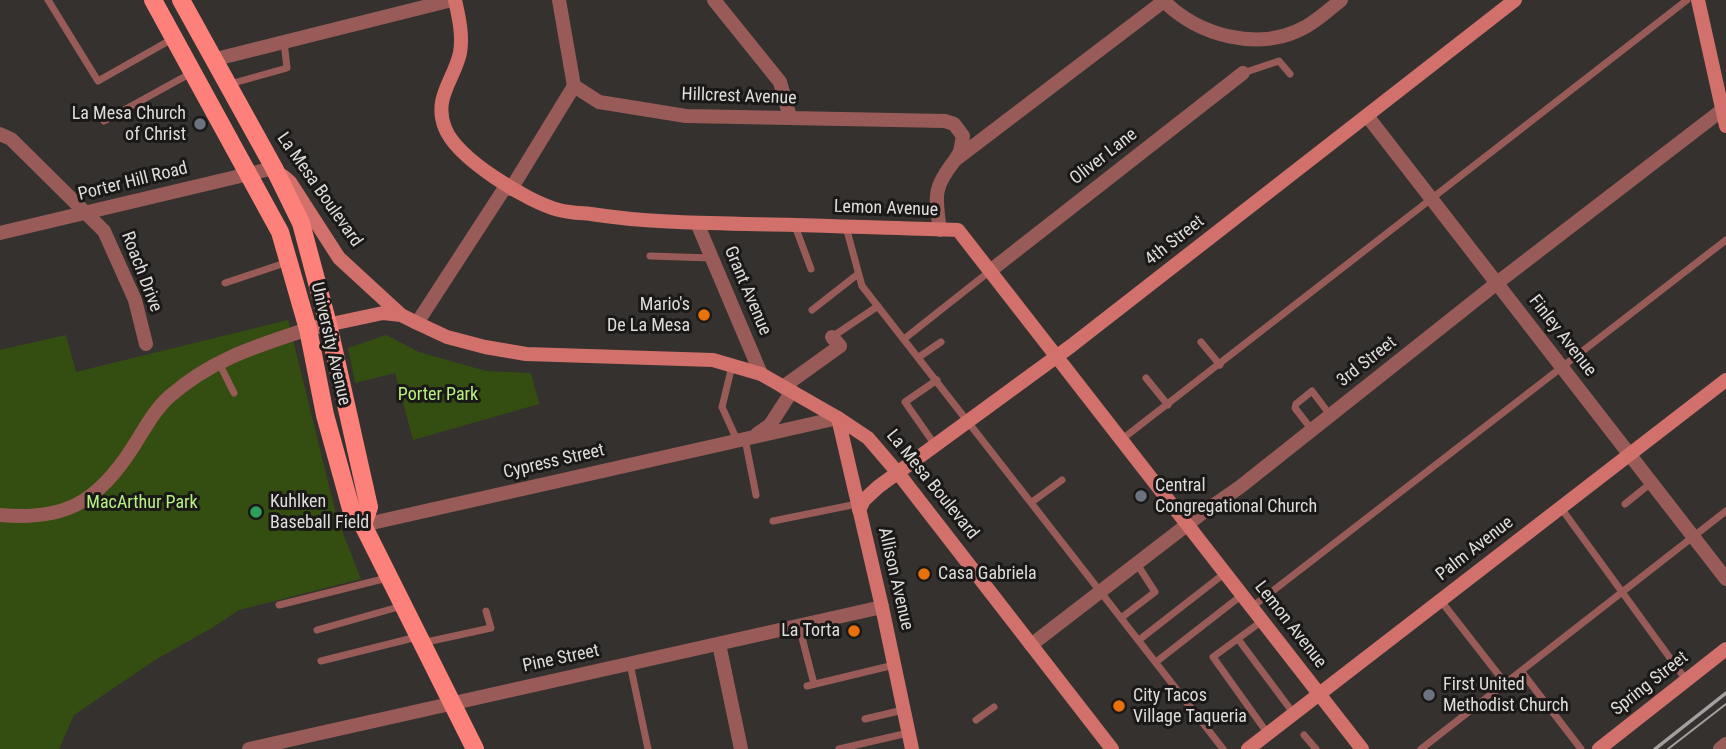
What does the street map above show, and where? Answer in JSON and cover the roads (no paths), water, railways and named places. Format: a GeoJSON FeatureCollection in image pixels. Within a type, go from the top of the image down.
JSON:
{"type":"FeatureCollection","features":[{"type":"Feature","properties":{"kind":"main road"},"geometry":{"type":"LineString","coordinates":[[153,0],[249,174]]}},
{"type":"Feature","properties":{"kind":"main road","name":"La Mesa Boulevard"},"geometry":{"type":"LineString","coordinates":[[181,0],[274,168],[289,182],[338,258],[401,315],[447,337],[526,354],[713,360],[761,374],[838,418],[868,438],[898,473],[1112,749]]}},
{"type":"Feature","properties":{"kind":"main road","name":"Lemon Avenue"},"geometry":{"type":"LineString","coordinates":[[454,0],[461,30],[460,51],[455,69],[443,93],[442,119],[448,135],[458,148],[509,187],[559,210],[623,219],[697,223],[958,230],[1362,749]]}},
{"type":"Feature","properties":{"kind":"main road"},"geometry":{"type":"LineString","coordinates":[[1698,0],[1726,126]]}},
{"type":"Feature","properties":{"kind":"main road","name":"4th Street"},"geometry":{"type":"LineString","coordinates":[[858,507],[898,473],[1056,356],[1368,117],[1505,3]]}},
{"type":"Feature","properties":{"kind":"main road","name":"University Avenue"},"geometry":{"type":"LineString","coordinates":[[274,168],[300,223],[328,324],[369,508],[363,524]]}},
{"type":"Feature","properties":{"kind":"main road","name":"University Avenue"},"geometry":{"type":"LineString","coordinates":[[249,174],[280,232],[308,329],[325,415],[353,516],[363,524],[475,749]]}},
{"type":"Feature","properties":{"kind":"main road"},"geometry":{"type":"LineString","coordinates":[[308,329],[383,313],[401,315]]}},
{"type":"Feature","properties":{"kind":"main road","name":"Palm Avenue"},"geometry":{"type":"LineString","coordinates":[[1248,749],[1726,380]]}},
{"type":"Feature","properties":{"kind":"main road","name":"Allison Avenue"},"geometry":{"type":"LineString","coordinates":[[838,418],[912,749]]}},
{"type":"Feature","properties":{"kind":"main road","name":"Spring Street"},"geometry":{"type":"LineString","coordinates":[[1599,749],[1726,649]]}},
{"type":"Feature","properties":{"kind":"street"},"geometry":{"type":"LineString","coordinates":[[216,59],[454,0]]}},
{"type":"Feature","properties":{"kind":"street"},"geometry":{"type":"LineString","coordinates":[[416,323],[574,86],[559,0]]}},
{"type":"Feature","properties":{"kind":"street"},"geometry":{"type":"LineString","coordinates":[[714,0],[780,82],[790,117]]}},
{"type":"Feature","properties":{"kind":"street"},"geometry":{"type":"LineString","coordinates":[[1163,1],[1176,13],[1199,27],[1241,39],[1272,38],[1306,27],[1341,0]]}},
{"type":"Feature","properties":{"kind":"street","name":"Hillcrest Avenue"},"geometry":{"type":"LineString","coordinates":[[955,160],[1163,1]]}},
{"type":"Feature","properties":{"kind":"street","name":"Oliver Lane"},"geometry":{"type":"LineString","coordinates":[[990,271],[1243,73]]}},
{"type":"Feature","properties":{"kind":"street","name":"Hillcrest Avenue"},"geometry":{"type":"LineString","coordinates":[[574,86],[599,102],[686,116],[950,122],[963,136],[960,152],[940,180],[937,192],[940,230]]}},
{"type":"Feature","properties":{"kind":"street","name":"3rd Street"},"geometry":{"type":"LineString","coordinates":[[1031,645],[1240,487],[1724,108]]}},
{"type":"Feature","properties":{"kind":"street","name":"Finley Avenue"},"geometry":{"type":"LineString","coordinates":[[1368,117],[1726,579]]}},
{"type":"Feature","properties":{"kind":"street","name":"Roach Drive"},"geometry":{"type":"LineString","coordinates":[[0,134],[11,139],[104,231],[135,299],[146,344]]}},
{"type":"Feature","properties":{"kind":"street","name":"Porter Hill Road"},"geometry":{"type":"LineString","coordinates":[[0,233],[274,168]]}},
{"type":"Feature","properties":{"kind":"street","name":"Grant Avenue"},"geometry":{"type":"LineString","coordinates":[[697,223],[761,374]]}},
{"type":"Feature","properties":{"kind":"street"},"geometry":{"type":"LineString","coordinates":[[0,515],[40,517],[81,503],[94,495],[121,466],[151,418],[169,397],[194,377],[235,353],[308,329]]}},
{"type":"Feature","properties":{"kind":"street"},"geometry":{"type":"LineString","coordinates":[[745,438],[770,425],[787,389],[840,346],[832,337]]}},
{"type":"Feature","properties":{"kind":"street","name":"Cypress Street"},"geometry":{"type":"LineString","coordinates":[[363,524],[838,418]]}},
{"type":"Feature","properties":{"kind":"street","name":"Pine Street"},"geometry":{"type":"LineString","coordinates":[[249,749],[882,607]]}},
{"type":"Feature","properties":{"kind":"street"},"geometry":{"type":"LineString","coordinates":[[719,645],[741,749]]}},
{"type":"Feature","properties":{"kind":"street"},"geometry":{"type":"LineString","coordinates":[[1720,749],[1726,744]]}},
{"type":"Feature","properties":{"kind":"lane"},"geometry":{"type":"LineString","coordinates":[[48,0],[98,81],[175,37]]}},
{"type":"Feature","properties":{"kind":"lane"},"geometry":{"type":"LineString","coordinates":[[1121,440],[1688,0]]}},
{"type":"Feature","properties":{"kind":"lane"},"geometry":{"type":"LineString","coordinates":[[229,84],[287,68],[284,42]]}},
{"type":"Feature","properties":{"kind":"lane"},"geometry":{"type":"LineString","coordinates":[[1243,73],[1279,61],[1290,74]]}},
{"type":"Feature","properties":{"kind":"lane"},"geometry":{"type":"LineString","coordinates":[[104,121],[194,71]]}},
{"type":"Feature","properties":{"kind":"lane"},"geometry":{"type":"LineString","coordinates":[[795,225],[811,269]]}},
{"type":"Feature","properties":{"kind":"lane"},"geometry":{"type":"LineString","coordinates":[[846,226],[862,286],[1223,749]]}},
{"type":"Feature","properties":{"kind":"lane"},"geometry":{"type":"LineString","coordinates":[[1252,607],[1726,240]]}},
{"type":"Feature","properties":{"kind":"lane"},"geometry":{"type":"LineString","coordinates":[[650,256],[712,258]]}},
{"type":"Feature","properties":{"kind":"lane"},"geometry":{"type":"LineString","coordinates":[[225,283],[289,262]]}},
{"type":"Feature","properties":{"kind":"lane"},"geometry":{"type":"LineString","coordinates":[[904,339],[990,271]]}},
{"type":"Feature","properties":{"kind":"lane"},"geometry":{"type":"LineString","coordinates":[[812,310],[858,274]]}},
{"type":"Feature","properties":{"kind":"lane"},"geometry":{"type":"LineString","coordinates":[[832,337],[878,306]]}},
{"type":"Feature","properties":{"kind":"lane"},"geometry":{"type":"LineString","coordinates":[[919,357],[942,342]]}},
{"type":"Feature","properties":{"kind":"lane"},"geometry":{"type":"LineString","coordinates":[[1201,342],[1220,365]]}},
{"type":"Feature","properties":{"kind":"lane"},"geometry":{"type":"LineString","coordinates":[[219,363],[234,393]]}},
{"type":"Feature","properties":{"kind":"lane"},"geometry":{"type":"LineString","coordinates":[[732,366],[722,407],[745,438],[756,495]]}},
{"type":"Feature","properties":{"kind":"lane"},"geometry":{"type":"LineString","coordinates":[[1146,378],[1168,405]]}},
{"type":"Feature","properties":{"kind":"lane"},"geometry":{"type":"LineString","coordinates":[[936,445],[905,402],[937,380]]}},
{"type":"Feature","properties":{"kind":"lane"},"geometry":{"type":"LineString","coordinates":[[1312,430],[1296,404],[1312,391],[1331,415]]}},
{"type":"Feature","properties":{"kind":"lane"},"geometry":{"type":"LineString","coordinates":[[1032,502],[1062,480]]}},
{"type":"Feature","properties":{"kind":"lane"},"geometry":{"type":"LineString","coordinates":[[1626,504],[1651,483]]}},
{"type":"Feature","properties":{"kind":"lane"},"geometry":{"type":"LineString","coordinates":[[773,521],[858,507]]}},
{"type":"Feature","properties":{"kind":"lane"},"geometry":{"type":"LineString","coordinates":[[1560,508],[1686,680]]}},
{"type":"Feature","properties":{"kind":"lane"},"geometry":{"type":"LineString","coordinates":[[1421,749],[1726,511]]}},
{"type":"Feature","properties":{"kind":"lane"},"geometry":{"type":"LineString","coordinates":[[1121,618],[1155,592],[1136,564]]}},
{"type":"Feature","properties":{"kind":"lane"},"geometry":{"type":"LineString","coordinates":[[1139,640],[1225,573]]}},
{"type":"Feature","properties":{"kind":"lane"},"geometry":{"type":"LineString","coordinates":[[279,605],[388,578]]}},
{"type":"Feature","properties":{"kind":"lane"},"geometry":{"type":"LineString","coordinates":[[1156,662],[1242,595]]}},
{"type":"Feature","properties":{"kind":"lane"},"geometry":{"type":"LineString","coordinates":[[1441,601],[1505,683]]}},
{"type":"Feature","properties":{"kind":"lane"},"geometry":{"type":"LineString","coordinates":[[317,631],[402,606]]}},
{"type":"Feature","properties":{"kind":"lane"},"geometry":{"type":"LineString","coordinates":[[321,662],[419,640],[491,628],[485,611]]}},
{"type":"Feature","properties":{"kind":"lane"},"geometry":{"type":"LineString","coordinates":[[1262,621],[1213,657],[1268,734]]}},
{"type":"Feature","properties":{"kind":"lane"},"geometry":{"type":"LineString","coordinates":[[799,626],[811,685],[894,664]]}},
{"type":"Feature","properties":{"kind":"lane"},"geometry":{"type":"LineString","coordinates":[[1238,639],[1294,714]]}},
{"type":"Feature","properties":{"kind":"lane"},"geometry":{"type":"LineString","coordinates":[[630,664],[648,749]]}},
{"type":"Feature","properties":{"kind":"lane"},"geometry":{"type":"LineString","coordinates":[[1521,671],[1581,749]]}},
{"type":"Feature","properties":{"kind":"lane"},"geometry":{"type":"LineString","coordinates":[[975,720],[994,707]]}},
{"type":"Feature","properties":{"kind":"lane"},"geometry":{"type":"LineString","coordinates":[[865,719],[904,710]]}},
{"type":"Feature","properties":{"kind":"lane"},"geometry":{"type":"LineString","coordinates":[[839,749],[909,733]]}},
{"type":"Feature","properties":{"kind":"lane"},"geometry":{"type":"LineString","coordinates":[[1304,735],[1316,749]]}},
{"type":"Feature","properties":{"kind":"tram line"},"geometry":{"type":"LineString","coordinates":[[1668,749],[1726,704]]}},
{"type":"Feature","properties":{"kind":"railway"},"geometry":{"type":"LineString","coordinates":[[1655,749],[1726,693]]}},
{"type":"Feature","properties":{"kind":"place","name":"La Mesa Church of Christ"},"geometry":{"type":"Point","coordinates":[200,124]}},
{"type":"Feature","properties":{"kind":"place","name":"Mario's De La Mesa"},"geometry":{"type":"Point","coordinates":[704,315]}},
{"type":"Feature","properties":{"kind":"place","name":"Central Congregational Church"},"geometry":{"type":"Point","coordinates":[1141,496]}},
{"type":"Feature","properties":{"kind":"place","name":"Kuhlken Baseball Field"},"geometry":{"type":"Point","coordinates":[256,512]}},
{"type":"Feature","properties":{"kind":"place","name":"Casa Gabriela"},"geometry":{"type":"Point","coordinates":[924,574]}},
{"type":"Feature","properties":{"kind":"place","name":"La Torta"},"geometry":{"type":"Point","coordinates":[854,631]}},
{"type":"Feature","properties":{"kind":"place","name":"First United Methodist Church"},"geometry":{"type":"Point","coordinates":[1429,695]}},
{"type":"Feature","properties":{"kind":"place","name":"City Tacos Village Taqueria"},"geometry":{"type":"Point","coordinates":[1119,706]}},
{"type":"Feature","properties":{"kind":"park label","name":"Porter Park"},"geometry":{"type":"Point","coordinates":[438,395]}},
{"type":"Feature","properties":{"kind":"park label","name":"MacArthur Park"},"geometry":{"type":"Point","coordinates":[142,503]}}]}
